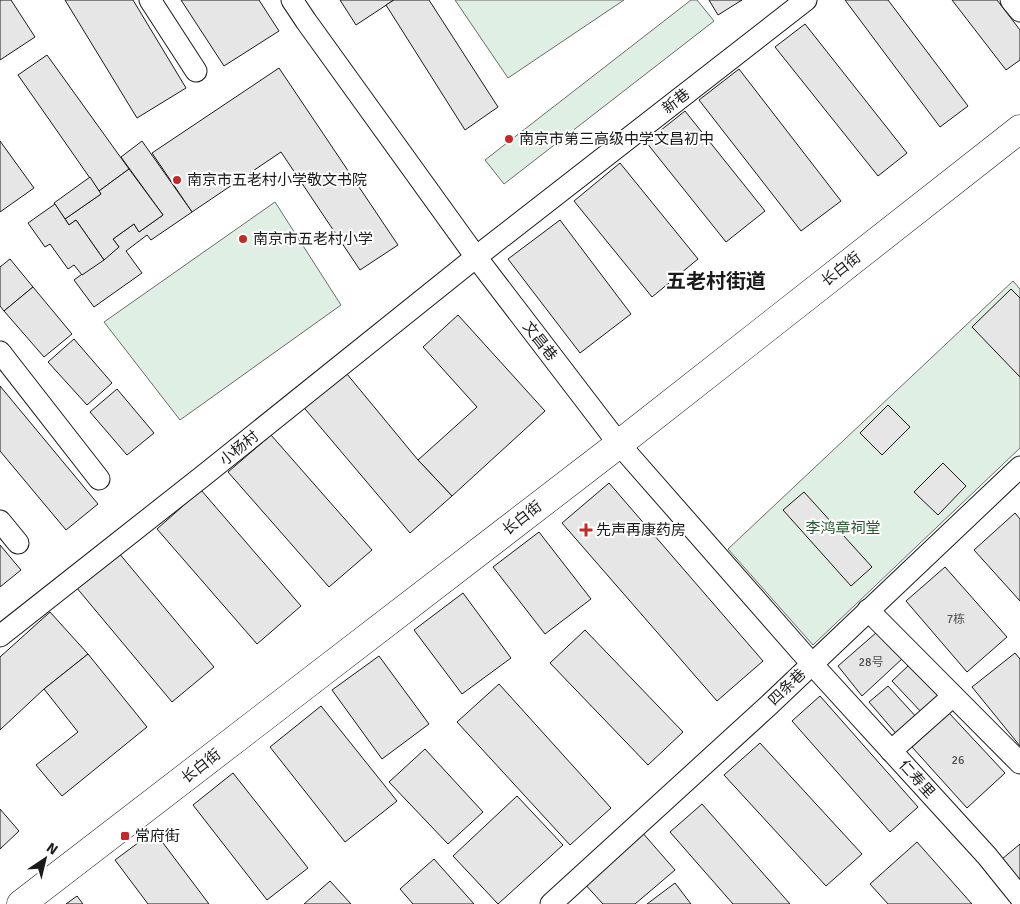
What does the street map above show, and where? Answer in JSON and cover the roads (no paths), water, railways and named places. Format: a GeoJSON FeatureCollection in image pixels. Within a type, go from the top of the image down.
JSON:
{"type":"FeatureCollection","features":[{"type":"Feature","properties":{"kind":"street"},"geometry":{"type":"LineString","coordinates":[[150,0],[196,71]]}},
{"type":"Feature","properties":{"kind":"street","name":"新巷"},"geometry":{"type":"LineString","coordinates":[[476,257],[806,0]]}},
{"type":"Feature","properties":{"kind":"street"},"geometry":{"type":"LineString","coordinates":[[1011,0],[1020,11]]}},
{"type":"Feature","properties":{"kind":"street","name":"文昌巷"},"geometry":{"type":"LineString","coordinates":[[294,1],[306,21],[476,257],[619,444],[812,664]]}},
{"type":"Feature","properties":{"kind":"street","name":"长白街"},"geometry":{"type":"LineString","coordinates":[[21,904],[619,444],[1020,129]]}},
{"type":"Feature","properties":{"kind":"street","name":"小杨村"},"geometry":{"type":"LineString","coordinates":[[0,636],[476,257]]}},
{"type":"Feature","properties":{"kind":"street"},"geometry":{"type":"LineString","coordinates":[[0,352],[99,479]]}},
{"type":"Feature","properties":{"kind":"street","name":"四条巷"},"geometry":{"type":"LineString","coordinates":[[551,904],[812,664],[1020,467]]}},
{"type":"Feature","properties":{"kind":"street"},"geometry":{"type":"LineString","coordinates":[[0,521],[18,543]]}},
{"type":"Feature","properties":{"kind":"street"},"geometry":{"type":"LineString","coordinates":[[868,610],[1020,763]]}},
{"type":"Feature","properties":{"kind":"street","name":"仁寿里"},"geometry":{"type":"LineString","coordinates":[[812,664],[1020,896]]}},
{"type":"Feature","properties":{"kind":"street"},"geometry":{"type":"LineString","coordinates":[[891,752],[953,696]]}},
{"type":"Feature","properties":{"kind":"place","name":"南京市第三高级中学文昌初中"},"geometry":{"type":"Point","coordinates":[509,139]}},
{"type":"Feature","properties":{"kind":"place","name":"南京市五老村小学敬文书院"},"geometry":{"type":"Point","coordinates":[177,180]}},
{"type":"Feature","properties":{"kind":"place","name":"南京市五老村小学"},"geometry":{"type":"Point","coordinates":[243,239]}},
{"type":"Feature","properties":{"kind":"place","name":"先声再康药房"},"geometry":{"type":"Point","coordinates":[586,530]}},
{"type":"Feature","properties":{"kind":"place","name":"常府街"},"geometry":{"type":"Point","coordinates":[125,836]}},
{"type":"Feature","properties":{"kind":"district","name":"五老村街道"},"geometry":{"type":"Point","coordinates":[716,281]}},
{"type":"Feature","properties":{"kind":"park label","name":"李鸿章祠堂"},"geometry":{"type":"Point","coordinates":[843,528]}}]}
